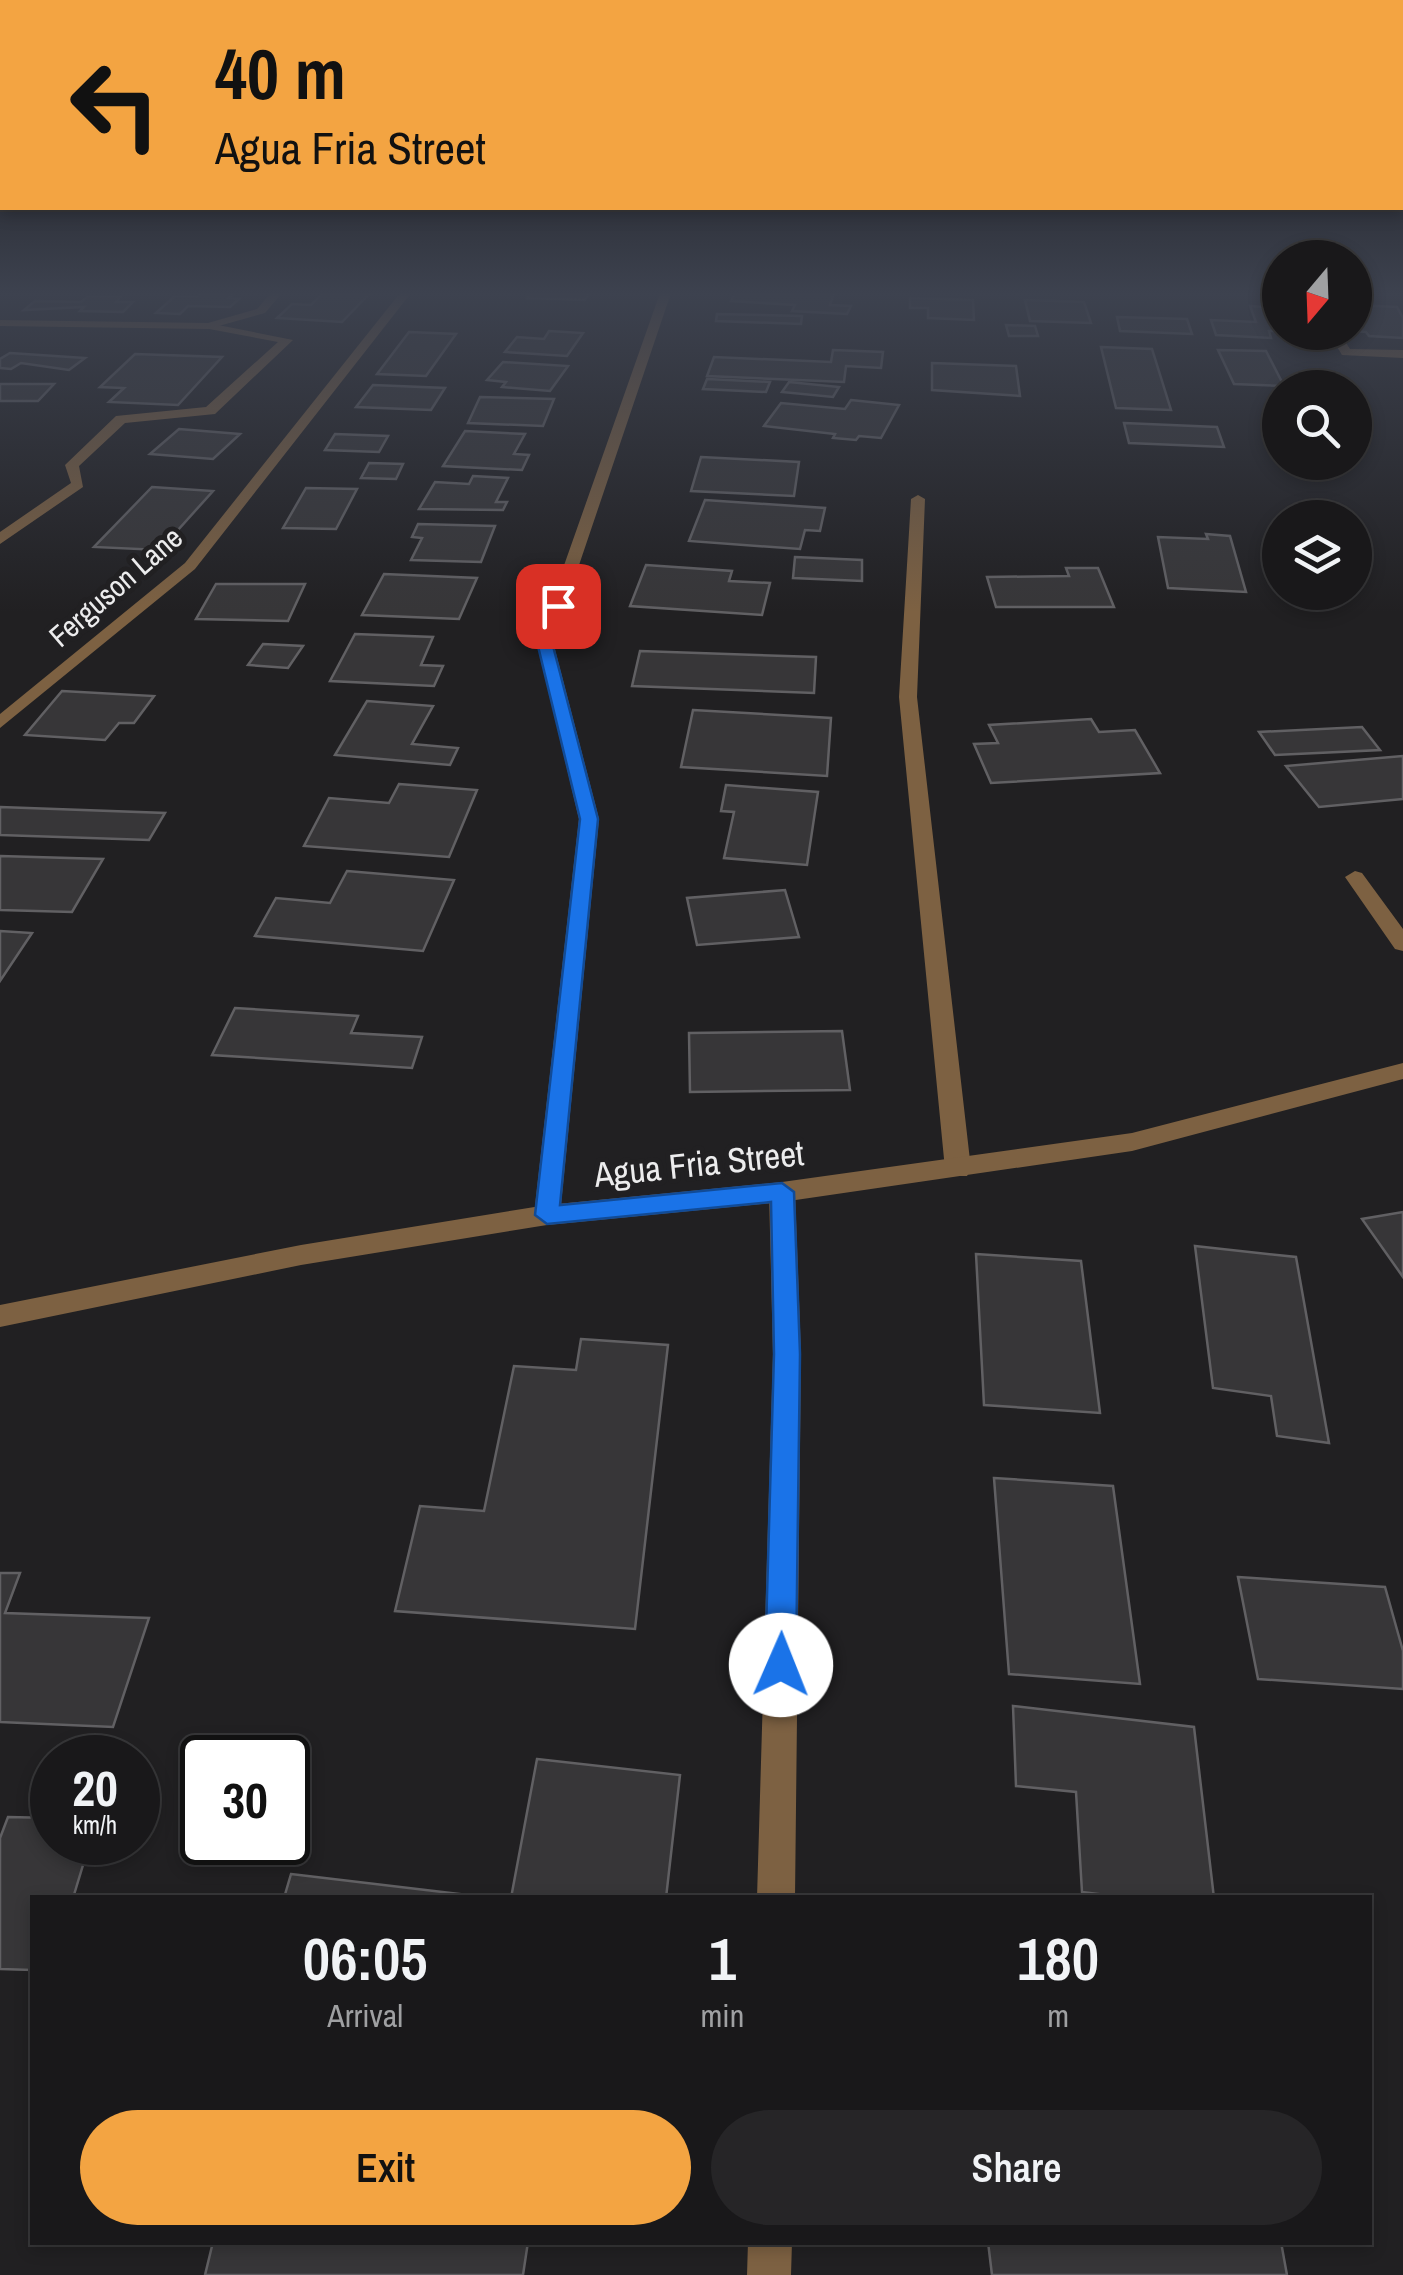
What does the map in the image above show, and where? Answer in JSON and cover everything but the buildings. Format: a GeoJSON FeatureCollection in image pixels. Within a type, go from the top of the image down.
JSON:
{"type":"FeatureCollection","features":[{"type":"Feature","properties":{"kind":"street"},"geometry":{"type":"LineString","coordinates":[[0,540],[78,484],[72,465],[122,418],[210,411],[223,399]]}},
{"type":"Feature","properties":{"kind":"street","name":"Ferguson Lane"},"geometry":{"type":"LineString","coordinates":[[0,723],[190,566],[322,399]]}},
{"type":"Feature","properties":{"kind":"street"},"geometry":{"type":"LineString","coordinates":[[547,1215],[589,819],[545,642],[629,399]]}},
{"type":"Feature","properties":{"kind":"street"},"geometry":{"type":"LineString","coordinates":[[918,498],[908,697],[958,1170]]}},
{"type":"Feature","properties":{"kind":"street"},"geometry":{"type":"LineString","coordinates":[[1355,877],[1403,944]]}},
{"type":"Feature","properties":{"kind":"street","name":"Agua Fria Street"},"geometry":{"type":"LineString","coordinates":[[0,1316],[301,1255],[547,1215],[782,1192],[958,1170],[1132,1142],[1403,1071]]}},
{"type":"Feature","properties":{"kind":"street"},"geometry":{"type":"LineString","coordinates":[[776,1895],[787,1354],[782,1192]]}},
{"type":"Feature","properties":{"kind":"street"},"geometry":{"type":"LineString","coordinates":[[769,2275],[770,2245]]}},
{"type":"Feature","properties":{"kind":"route"},"geometry":{"type":"LineString","coordinates":[[558,606],[545,642],[589,819],[547,1215],[782,1192],[787,1354],[781,1665]]}}]}
